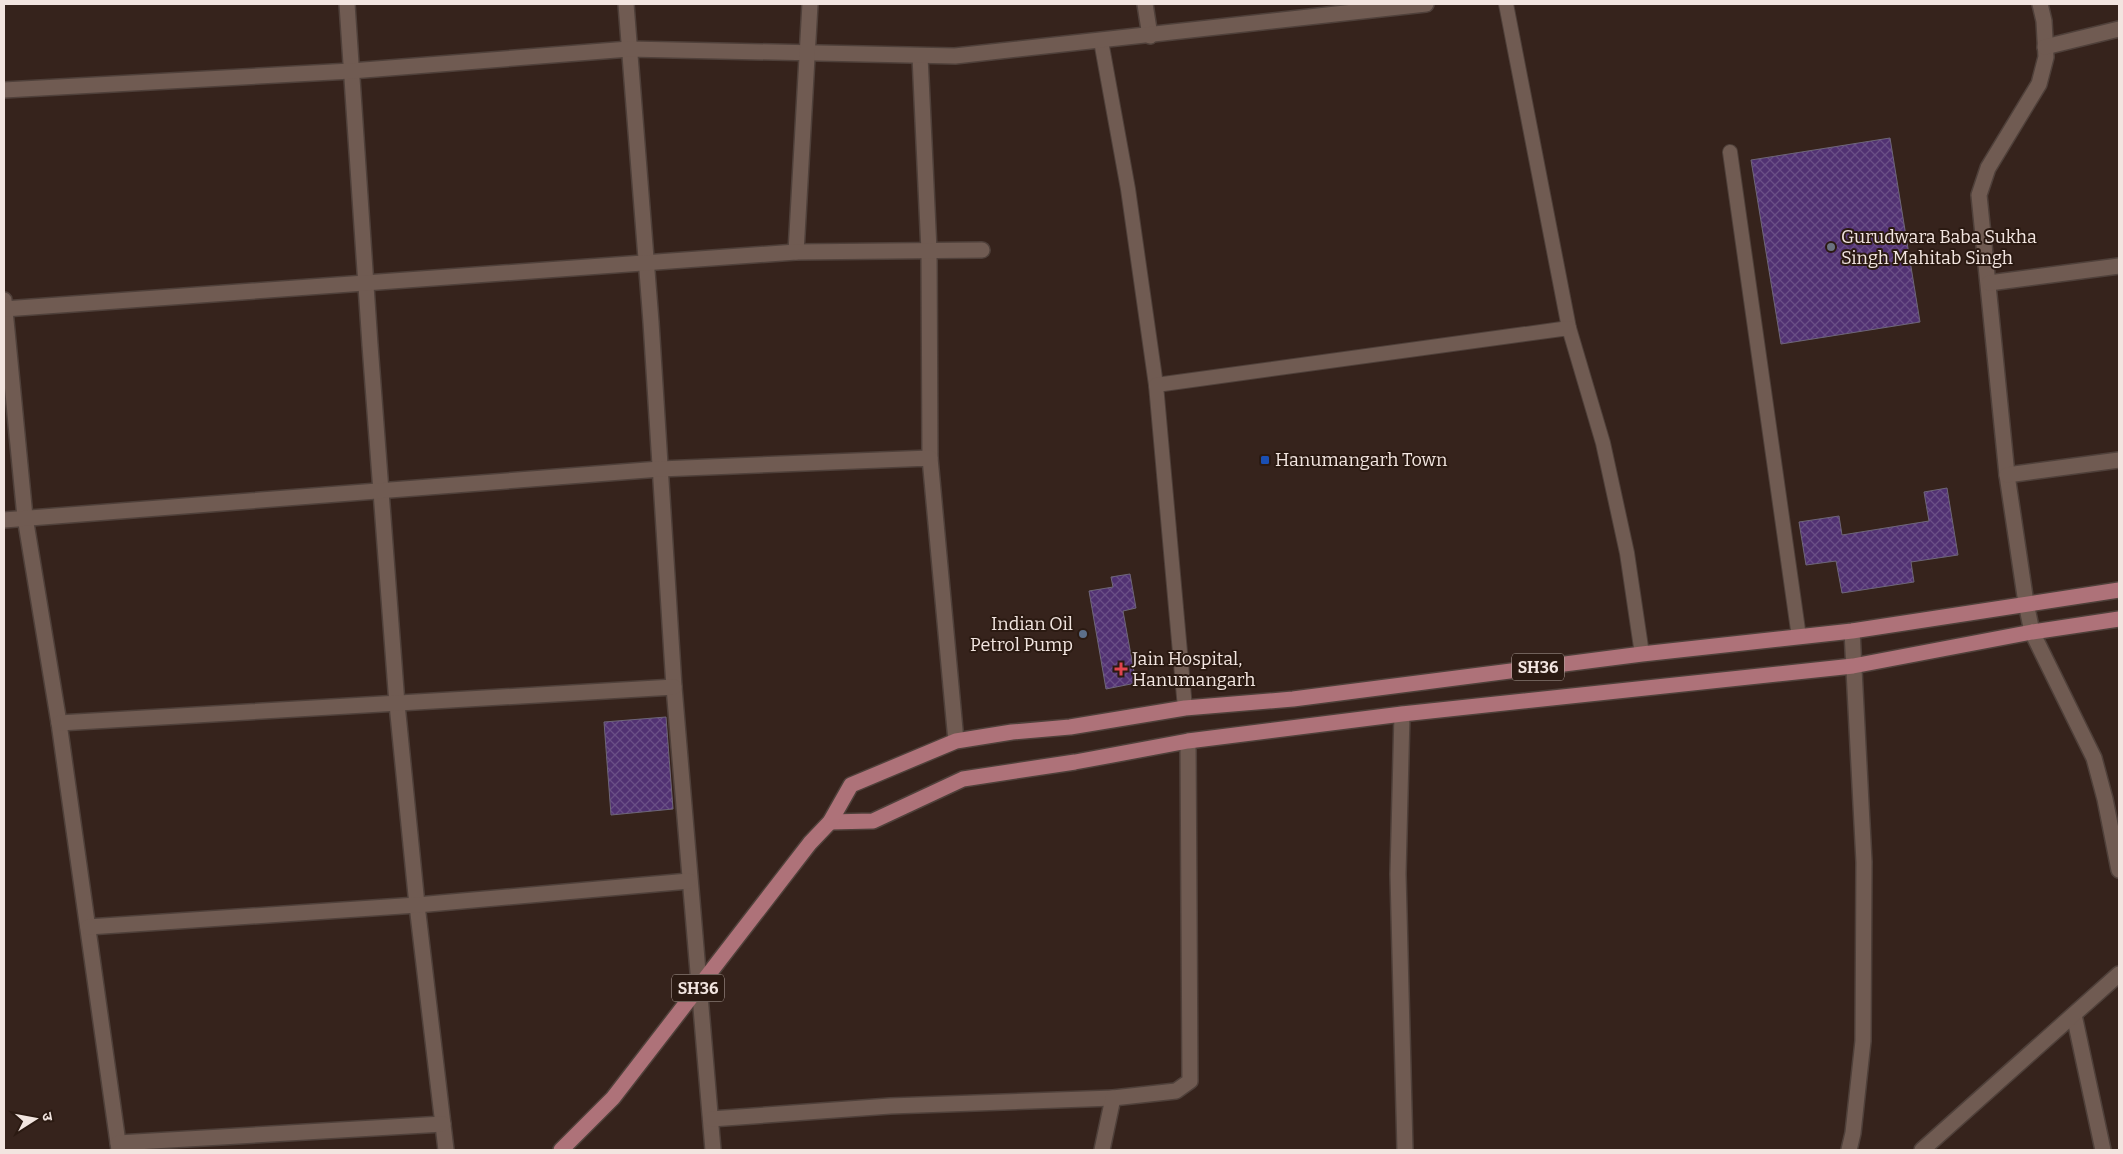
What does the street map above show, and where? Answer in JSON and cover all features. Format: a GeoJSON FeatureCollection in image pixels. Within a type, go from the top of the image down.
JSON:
{"type":"FeatureCollection","features":[{"type":"Feature","properties":{"kind":"main road","name":"SH36"},"geometry":{"type":"LineString","coordinates":[[561,1150],[613,1098],[810,843],[830,822],[851,785],[956,741],[1012,732],[1070,727],[1185,708],[1293,699],[1642,654],[1852,631],[2119,590]]}},
{"type":"Feature","properties":{"kind":"main road","name":"SH36"},"geometry":{"type":"LineString","coordinates":[[830,822],[873,820],[963,779],[1075,762],[1188,741],[1402,714],[1853,666],[2032,632],[2119,619]]}},
{"type":"Feature","properties":{"kind":"street"},"geometry":{"type":"LineString","coordinates":[[347,4],[398,704],[417,905],[446,1150]]}},
{"type":"Feature","properties":{"kind":"street"},"geometry":{"type":"LineString","coordinates":[[626,4],[646,263],[674,687],[713,1150]]}},
{"type":"Feature","properties":{"kind":"street"},"geometry":{"type":"LineString","coordinates":[[796,252],[810,4]]}},
{"type":"Feature","properties":{"kind":"street"},"geometry":{"type":"LineString","coordinates":[[1145,4],[1150,36]]}},
{"type":"Feature","properties":{"kind":"street"},"geometry":{"type":"LineString","coordinates":[[4,90],[351,71],[629,49],[956,56],[1426,4]]}},
{"type":"Feature","properties":{"kind":"street"},"geometry":{"type":"LineString","coordinates":[[2040,4],[2044,21],[2046,47],[2046,57],[2040,84],[1988,168],[1979,195],[2008,476],[2026,603],[2032,632],[2094,758],[2106,799],[2119,870]]}},
{"type":"Feature","properties":{"kind":"street"},"geometry":{"type":"LineString","coordinates":[[2046,47],[2119,29]]}},
{"type":"Feature","properties":{"kind":"street"},"geometry":{"type":"LineString","coordinates":[[920,56],[929,251],[930,458],[956,741]]}},
{"type":"Feature","properties":{"kind":"street"},"geometry":{"type":"LineString","coordinates":[[443,1124],[119,1147],[59,723],[25,517],[4,306],[366,284],[796,252],[982,250]]}},
{"type":"Feature","properties":{"kind":"street"},"geometry":{"type":"LineString","coordinates":[[1989,283],[2119,266]]}},
{"type":"Feature","properties":{"kind":"street"},"geometry":{"type":"LineString","coordinates":[[4,520],[660,469],[930,458]]}},
{"type":"Feature","properties":{"kind":"street"},"geometry":{"type":"LineString","coordinates":[[2008,476],[2119,460]]}},
{"type":"Feature","properties":{"kind":"street"},"geometry":{"type":"LineString","coordinates":[[1849,1150],[1853,1133],[1864,1041],[1864,862],[1852,631]]}},
{"type":"Feature","properties":{"kind":"street"},"geometry":{"type":"LineString","coordinates":[[59,723],[674,687]]}},
{"type":"Feature","properties":{"kind":"street"},"geometry":{"type":"LineString","coordinates":[[1402,714],[1398,874],[1405,1150]]}},
{"type":"Feature","properties":{"kind":"street"},"geometry":{"type":"LineString","coordinates":[[711,1119],[890,1106],[1113,1098],[1176,1091],[1190,1081],[1188,741]]}},
{"type":"Feature","properties":{"kind":"street"},"geometry":{"type":"LineString","coordinates":[[88,927],[417,905],[689,881]]}},
{"type":"Feature","properties":{"kind":"street"},"geometry":{"type":"LineString","coordinates":[[1922,1150],[2119,974]]}},
{"type":"Feature","properties":{"kind":"street"},"geometry":{"type":"LineString","coordinates":[[2074,1015],[2103,1150]]}},
{"type":"Feature","properties":{"kind":"street"},"geometry":{"type":"LineString","coordinates":[[1102,1150],[1113,1098]]}},
{"type":"Feature","properties":{"kind":"lane"},"geometry":{"type":"LineString","coordinates":[[1506,4],[1569,328],[1604,442],[1627,553],[1642,654]]}},
{"type":"Feature","properties":{"kind":"lane"},"geometry":{"type":"LineString","coordinates":[[1101,41],[1129,199],[1156,386],[1185,708]]}},
{"type":"Feature","properties":{"kind":"lane"},"geometry":{"type":"LineString","coordinates":[[1730,152],[1799,637]]}},
{"type":"Feature","properties":{"kind":"lane"},"geometry":{"type":"LineString","coordinates":[[1156,386],[1569,328]]}},
{"type":"Feature","properties":{"kind":"building"},"geometry":{"type":"Polygon","coordinates":[[[1890,138],[1920,322],[1781,344],[1751,160],[1890,138]]]}},
{"type":"Feature","properties":{"kind":"building"},"geometry":{"type":"Polygon","coordinates":[[[1947,488],[1958,555],[1911,562],[1914,582],[1842,593],[1836,561],[1806,565],[1799,522],[1839,516],[1842,535],[1929,521],[1924,492],[1947,488]]]}},
{"type":"Feature","properties":{"kind":"building"},"geometry":{"type":"Polygon","coordinates":[[[1130,574],[1136,608],[1123,611],[1136,683],[1106,689],[1089,591],[1113,587],[1111,577],[1130,574]]]}},
{"type":"Feature","properties":{"kind":"building"},"geometry":{"type":"Polygon","coordinates":[[[666,717],[673,809],[611,815],[604,722],[666,717]]]}},
{"type":"Feature","properties":{"kind":"place","name":"Gurudwara Baba Sukha Singh Mahitab Singh"},"geometry":{"type":"Point","coordinates":[1831,247]}},
{"type":"Feature","properties":{"kind":"place","name":"Hanumangarh Town"},"geometry":{"type":"Point","coordinates":[1265,460]}},
{"type":"Feature","properties":{"kind":"place","name":"Indian Oil Petrol Pump"},"geometry":{"type":"Point","coordinates":[1083,634]}},
{"type":"Feature","properties":{"kind":"place","name":"Jain Hospital, Hanumangarh"},"geometry":{"type":"Point","coordinates":[1121,669]}}]}
